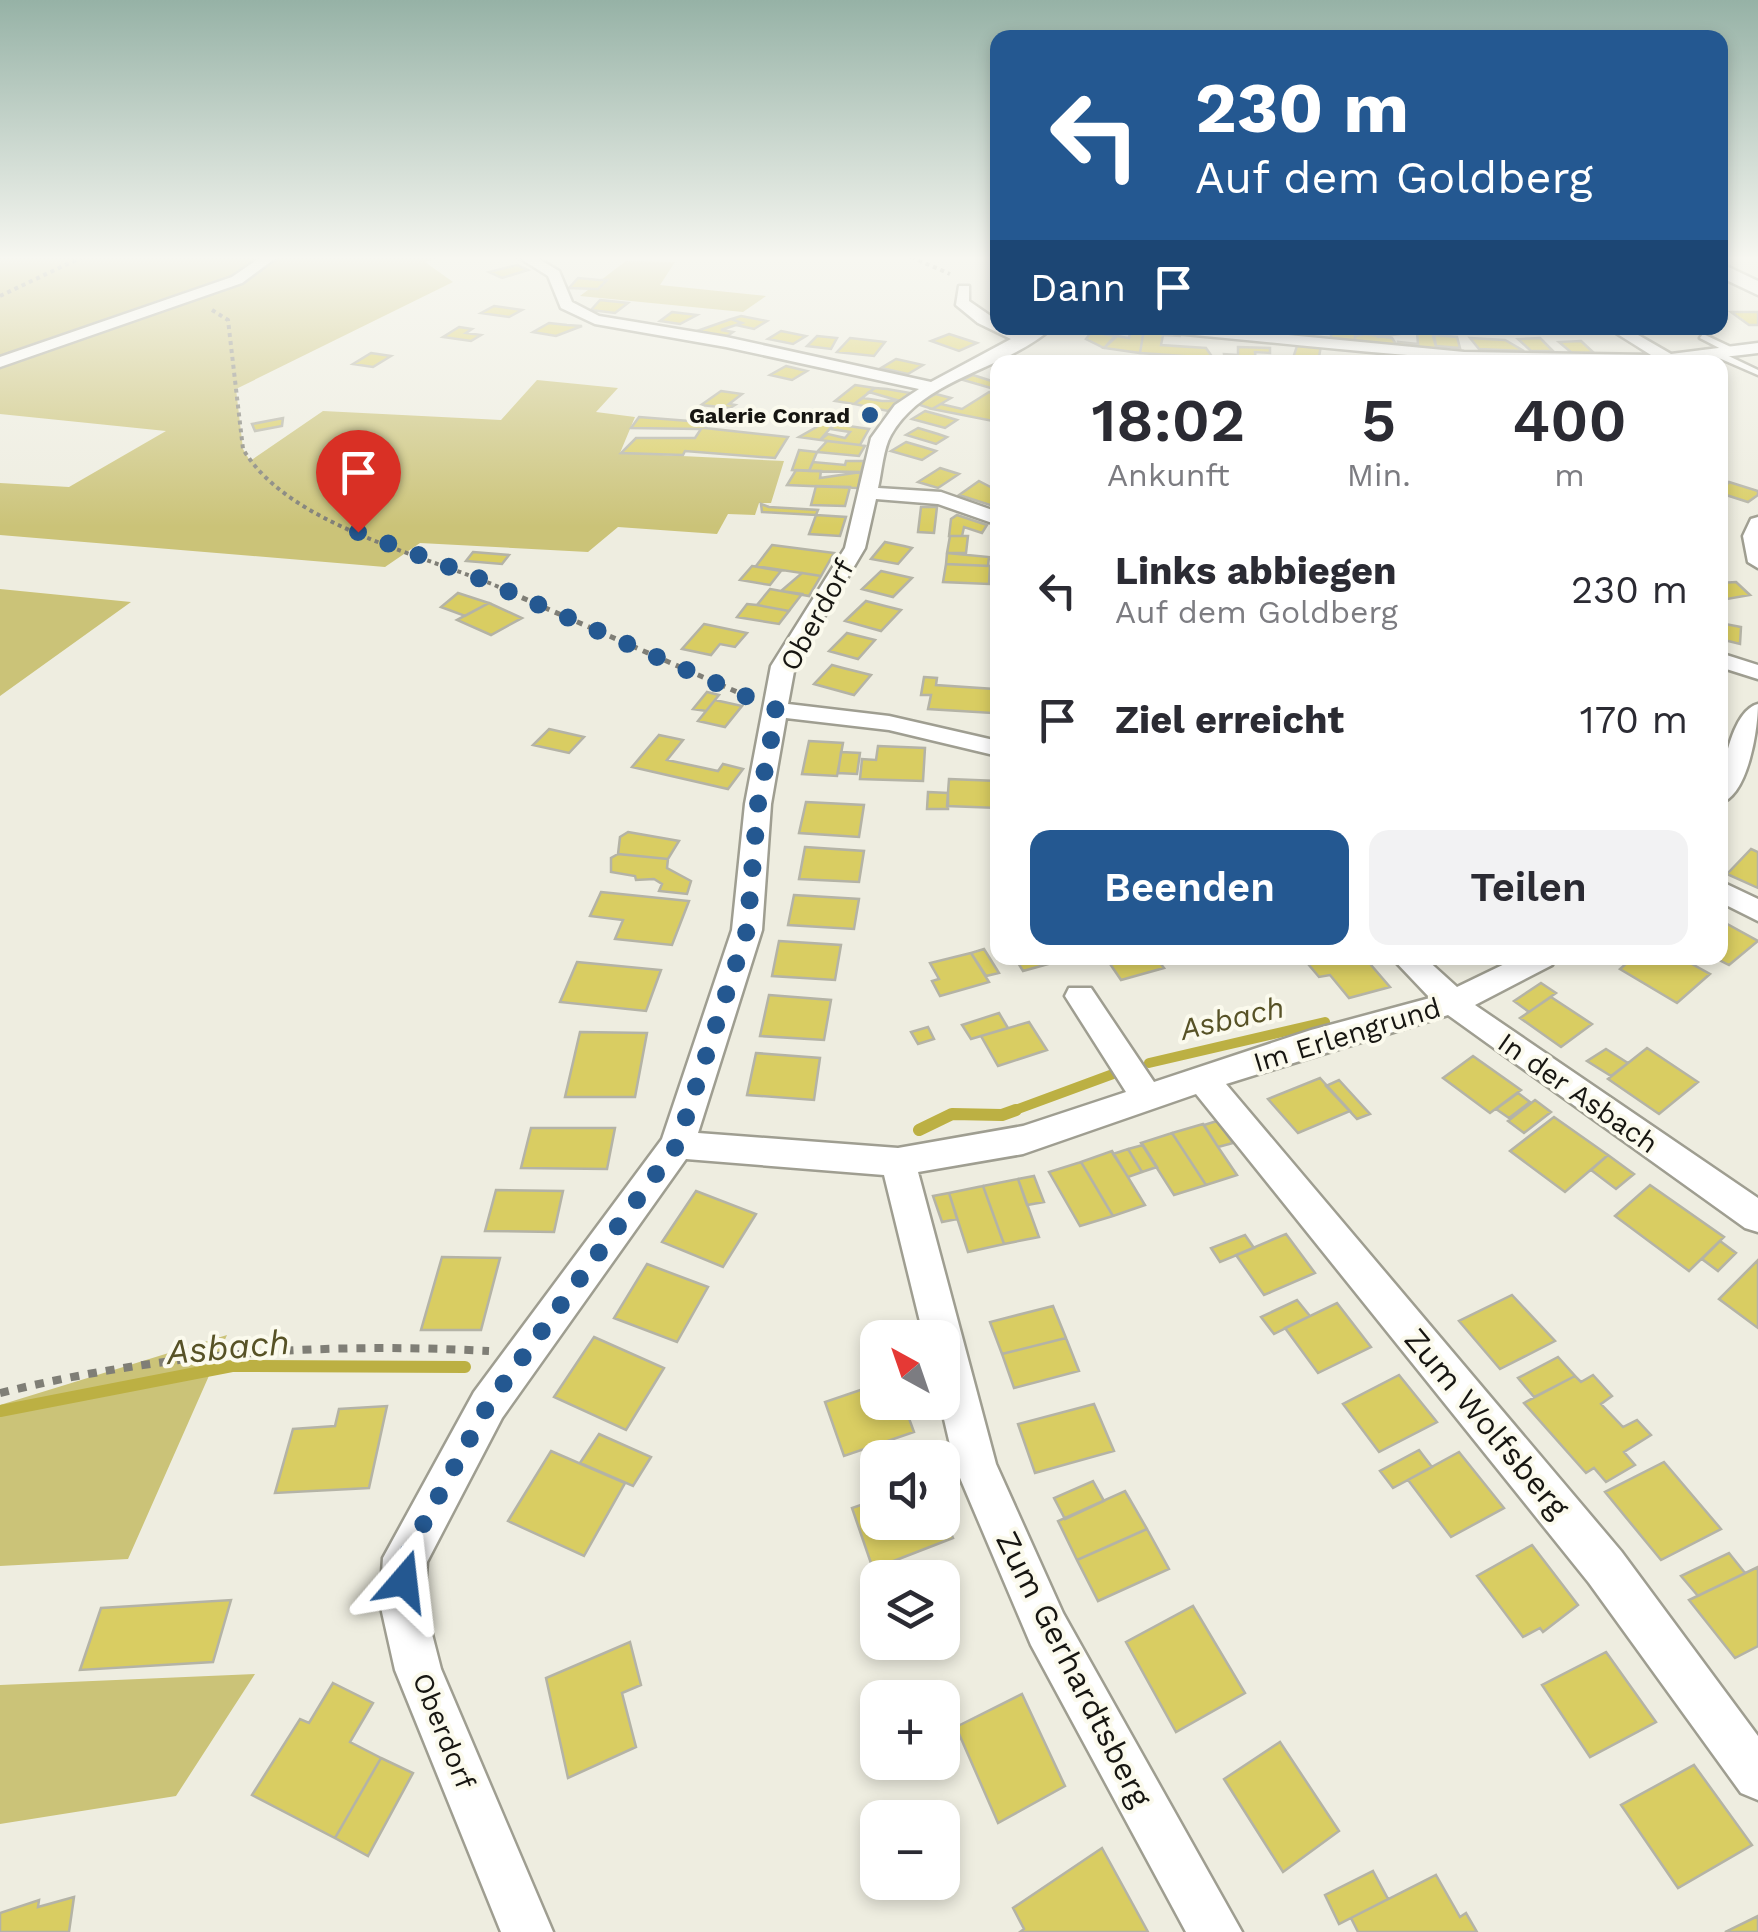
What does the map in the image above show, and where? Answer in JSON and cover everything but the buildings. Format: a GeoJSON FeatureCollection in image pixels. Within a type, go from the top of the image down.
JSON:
{"type":"FeatureCollection","features":[{"type":"Feature","properties":{"kind":"street"},"geometry":{"type":"LineString","coordinates":[[0,362],[36,347]]}},
{"type":"Feature","properties":{"kind":"street"},"geometry":{"type":"LineString","coordinates":[[750,347],[933,387]]}},
{"type":"Feature","properties":{"kind":"street"},"geometry":{"type":"LineString","coordinates":[[1399,347],[1491,355]]}},
{"type":"Feature","properties":{"kind":"street"},"geometry":{"type":"LineString","coordinates":[[1696,355],[1758,348]]}},
{"type":"Feature","properties":{"kind":"street","name":"Oberdorf"},"geometry":{"type":"LineString","coordinates":[[527,1932],[418,1670],[402,1604],[405,1558],[488,1405],[677,1145],[747,930],[758,804],[782,666],[855,548],[880,438],[901,409],[990,357]]}},
{"type":"Feature","properties":{"kind":"street"},"geometry":{"type":"LineString","coordinates":[[870,493],[940,498],[990,516]]}},
{"type":"Feature","properties":{"kind":"street"},"geometry":{"type":"LineString","coordinates":[[1758,523],[1753,536],[1758,562]]}},
{"type":"Feature","properties":{"kind":"street"},"geometry":{"type":"LineString","coordinates":[[1728,663],[1758,672]]}},
{"type":"Feature","properties":{"kind":"street"},"geometry":{"type":"LineString","coordinates":[[777,710],[889,723],[990,747]]}},
{"type":"Feature","properties":{"kind":"street"},"geometry":{"type":"LineString","coordinates":[[1728,777],[1758,711]]}},
{"type":"Feature","properties":{"kind":"street"},"geometry":{"type":"LineString","coordinates":[[1728,894],[1758,910]]}},
{"type":"Feature","properties":{"kind":"street","name":"In der Asbach"},"geometry":{"type":"LineString","coordinates":[[1414,965],[1452,1003],[1758,1217]]}},
{"type":"Feature","properties":{"kind":"street","name":"Im Erlengrund"},"geometry":{"type":"LineString","coordinates":[[677,1145],[898,1162],[1023,1140],[1311,1042],[1452,1003],[1527,965]]}},
{"type":"Feature","properties":{"kind":"street"},"geometry":{"type":"LineString","coordinates":[[1080,996],[1147,1098]]}},
{"type":"Feature","properties":{"kind":"street","name":"Zum Wolfsberg"},"geometry":{"type":"LineString","coordinates":[[1204,1080],[1605,1567],[1758,1776]]}},
{"type":"Feature","properties":{"kind":"street","name":"Zum Gerhardtsberg"},"geometry":{"type":"LineString","coordinates":[[898,1162],[976,1466],[1047,1629],[1173,1863],[1216,1932]]}},
{"type":"Feature","properties":{"kind":"lane"},"geometry":{"type":"LineString","coordinates":[[1718,347],[1758,373]]}},
{"type":"Feature","properties":{"kind":"path"},"geometry":{"type":"LineString","coordinates":[[231,347],[243,449],[250,461],[294,500],[332,522],[476,577],[777,710]]}},
{"type":"Feature","properties":{"kind":"path"},"geometry":{"type":"LineString","coordinates":[[0,1393],[142,1359],[225,1352],[432,1347],[526,1353]]}},
{"type":"Feature","properties":{"kind":"shaded area"},"geometry":{"type":"Polygon","coordinates":[[[0,347],[321,347],[236,389],[243,449],[250,461],[323,411],[501,420],[537,380],[618,388],[596,412],[635,417],[620,453],[784,461],[771,503],[759,503],[755,515],[728,514],[717,534],[618,527],[588,552],[420,543],[385,567],[0,535],[0,483],[69,487],[166,431],[0,414],[0,347]]]}},
{"type":"Feature","properties":{"kind":"shaded area"},"geometry":{"type":"Polygon","coordinates":[[[0,589],[131,602],[0,696],[0,589]]]}},
{"type":"Feature","properties":{"kind":"shaded area"},"geometry":{"type":"Polygon","coordinates":[[[227,1335],[128,1559],[0,1566],[0,1405],[227,1335]]]}},
{"type":"Feature","properties":{"kind":"shaded area"},"geometry":{"type":"Polygon","coordinates":[[[255,1674],[176,1796],[0,1824],[0,1685],[255,1674]]]}},
{"type":"Feature","properties":{"kind":"waterway","name":"Asbach"},"geometry":{"type":"LineString","coordinates":[[1149,1063],[1325,1022]]}},
{"type":"Feature","properties":{"kind":"waterway","name":"Asbach"},"geometry":{"type":"LineString","coordinates":[[1010,1112],[1113,1074]]}},
{"type":"Feature","properties":{"kind":"waterway","name":"Asbach"},"geometry":{"type":"LineString","coordinates":[[919,1130],[952,1114],[1002,1115],[1016,1110]]}},
{"type":"Feature","properties":{"kind":"waterway","name":"Asbach"},"geometry":{"type":"LineString","coordinates":[[0,1411],[232,1366],[465,1367]]}},
{"type":"Feature","properties":{"kind":"place","name":"Galerie Conrad"},"geometry":{"type":"Point","coordinates":[870,415]}},
{"type":"Feature","properties":{"kind":"route"},"geometry":{"type":"LineString","coordinates":[[358,532],[476,577],[777,710],[758,804],[747,930],[677,1145],[488,1405],[405,1558],[404,1581]]}}]}
